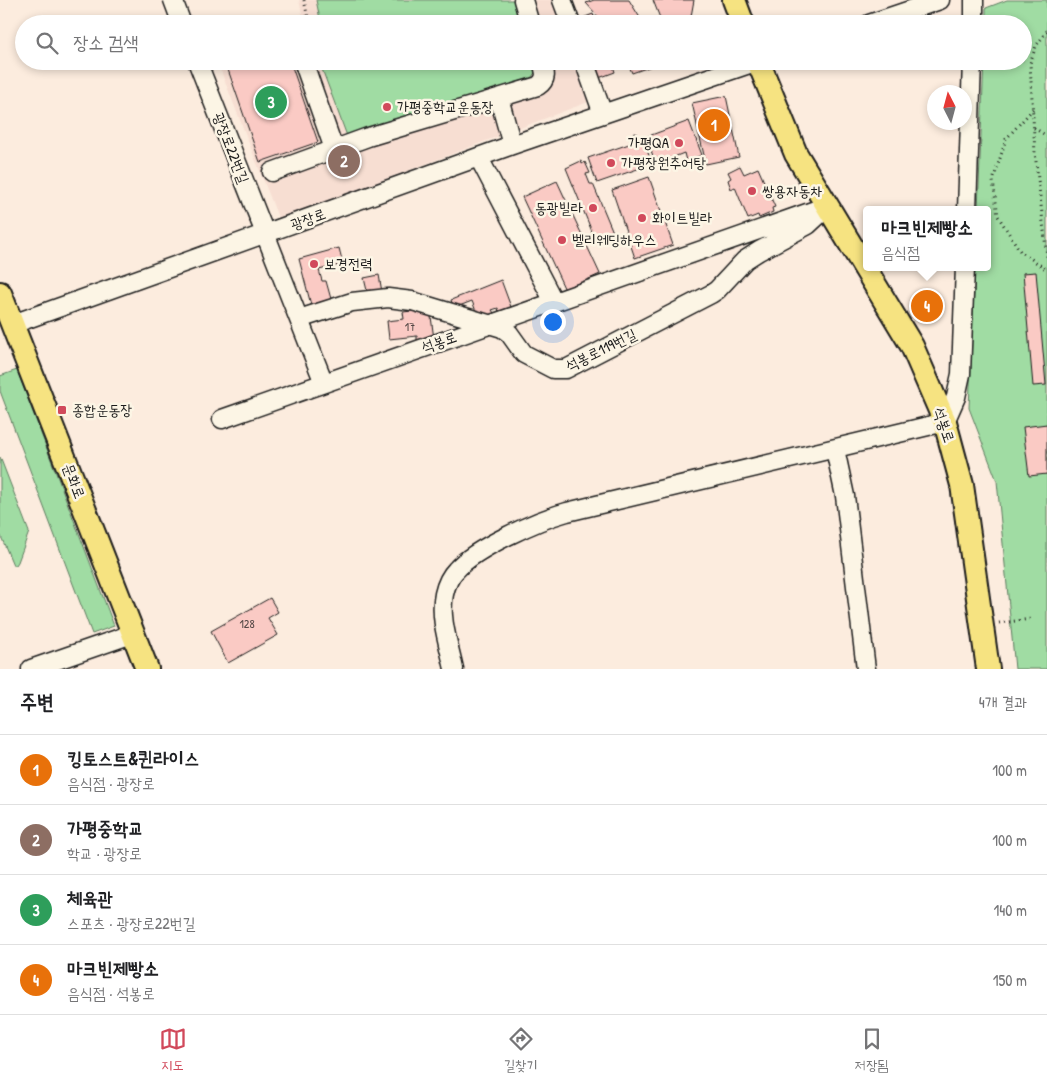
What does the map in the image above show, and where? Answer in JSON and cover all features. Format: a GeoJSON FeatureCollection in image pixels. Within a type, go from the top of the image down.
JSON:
{"type":"FeatureCollection","features":[{"type":"Feature","properties":{"kind":"main road"},"geometry":{"type":"LineString","coordinates":[[734,0],[740,15]]}},
{"type":"Feature","properties":{"kind":"main road","name":"석봉로"},"geometry":{"type":"LineString","coordinates":[[762,70],[796,154],[863,264]]}},
{"type":"Feature","properties":{"kind":"main road","name":"석봉로"},"geometry":{"type":"LineString","coordinates":[[867,271],[912,346],[945,422],[962,485],[988,669]]}},
{"type":"Feature","properties":{"kind":"main road","name":"문화로"},"geometry":{"type":"LineString","coordinates":[[0,293],[147,669]]}},
{"type":"Feature","properties":{"kind":"street"},"geometry":{"type":"LineString","coordinates":[[173,0],[179,15]]}},
{"type":"Feature","properties":{"kind":"street"},"geometry":{"type":"LineString","coordinates":[[523,0],[527,15]]}},
{"type":"Feature","properties":{"kind":"street"},"geometry":{"type":"LineString","coordinates":[[562,0],[568,15]]}},
{"type":"Feature","properties":{"kind":"street"},"geometry":{"type":"LineString","coordinates":[[896,15],[940,0]]}},
{"type":"Feature","properties":{"kind":"street"},"geometry":{"type":"LineString","coordinates":[[974,0],[974,15]]}},
{"type":"Feature","properties":{"kind":"street","name":"광장로22번길"},"geometry":{"type":"LineString","coordinates":[[201,70],[265,235]]}},
{"type":"Feature","properties":{"kind":"street"},"geometry":{"type":"LineString","coordinates":[[306,70],[334,149]]}},
{"type":"Feature","properties":{"kind":"street"},"geometry":{"type":"LineString","coordinates":[[272,172],[368,137],[538,86],[543,82],[545,70]]}},
{"type":"Feature","properties":{"kind":"street"},"geometry":{"type":"LineString","coordinates":[[587,70],[603,114]]}},
{"type":"Feature","properties":{"kind":"street","name":"광장로"},"geometry":{"type":"LineString","coordinates":[[13,324],[512,145],[732,70]]}},
{"type":"Feature","properties":{"kind":"street"},"geometry":{"type":"LineString","coordinates":[[967,206],[972,70]]}},
{"type":"Feature","properties":{"kind":"street"},"geometry":{"type":"LineString","coordinates":[[499,98],[512,145]]}},
{"type":"Feature","properties":{"kind":"street"},"geometry":{"type":"LineString","coordinates":[[479,158],[554,302]]}},
{"type":"Feature","properties":{"kind":"street","name":"석봉로"},"geometry":{"type":"LineString","coordinates":[[222,418],[828,206]]}},
{"type":"Feature","properties":{"kind":"street","name":"석봉로119번길"},"geometry":{"type":"LineString","coordinates":[[299,319],[352,302],[388,298],[412,301],[492,324],[509,333],[524,354],[553,369],[566,369],[718,290],[745,260],[759,250],[808,225],[828,206]]}},
{"type":"Feature","properties":{"kind":"street"},"geometry":{"type":"LineString","coordinates":[[265,235],[324,383]]}},
{"type":"Feature","properties":{"kind":"street"},"geometry":{"type":"LineString","coordinates":[[454,669],[444,622],[444,595],[448,583],[455,570],[481,550],[532,524],[552,516],[945,422],[956,397],[961,374],[965,271]]}},
{"type":"Feature","properties":{"kind":"street"},"geometry":{"type":"LineString","coordinates":[[834,449],[845,496],[866,669]]}},
{"type":"Feature","properties":{"kind":"street"},"geometry":{"type":"LineString","coordinates":[[31,669],[132,634]]}},
{"type":"Feature","properties":{"kind":"path"},"geometry":{"type":"LineString","coordinates":[[304,0],[307,15]]}},
{"type":"Feature","properties":{"kind":"path"},"geometry":{"type":"LineString","coordinates":[[1032,57],[1036,46],[1047,31]]}},
{"type":"Feature","properties":{"kind":"path"},"geometry":{"type":"LineString","coordinates":[[1030,70],[1035,153],[1047,257]]}},
{"type":"Feature","properties":{"kind":"path"},"geometry":{"type":"LineString","coordinates":[[1033,109],[1006,139],[993,181],[998,216],[1020,250],[1047,270]]}},
{"type":"Feature","properties":{"kind":"path"},"geometry":{"type":"LineString","coordinates":[[1034,128],[1047,136]]}},
{"type":"Feature","properties":{"kind":"path"},"geometry":{"type":"LineString","coordinates":[[981,625],[1031,619]]}},
{"type":"Feature","properties":{"kind":"shaded area"},"geometry":{"type":"Polygon","coordinates":[[[299,0],[552,0],[557,15],[302,15],[299,0]]]}},
{"type":"Feature","properties":{"kind":"shaded area"},"geometry":{"type":"Polygon","coordinates":[[[221,70],[576,70],[588,102],[279,220],[221,70]]]}},
{"type":"Feature","properties":{"kind":"green space"},"geometry":{"type":"Polygon","coordinates":[[[316,0],[517,0],[521,15],[319,15],[316,0]]]}},
{"type":"Feature","properties":{"kind":"green space"},"geometry":{"type":"Polygon","coordinates":[[[1007,0],[1047,0],[1047,669],[1015,669],[997,481],[969,408],[975,271],[991,271],[991,206],[978,206],[984,70],[1032,70],[1032,15],[986,15],[986,8],[1007,0]]]}},
{"type":"Feature","properties":{"kind":"green space","name":"가평중학교운동장"},"geometry":{"type":"Polygon","coordinates":[[[322,70],[537,70],[531,78],[347,136],[322,70]]]}},
{"type":"Feature","properties":{"kind":"green space"},"geometry":{"type":"Polygon","coordinates":[[[17,370],[114,626],[92,634],[0,391],[0,376],[17,370]]]}},
{"type":"Feature","properties":{"kind":"green space"},"geometry":{"type":"Polygon","coordinates":[[[0,457],[29,532],[16,565],[13,565],[0,534],[0,457]]]}},
{"type":"Feature","properties":{"kind":"building"},"geometry":{"type":"Polygon","coordinates":[[[594,0],[629,0],[638,15],[597,15],[586,3],[594,0]]]}},
{"type":"Feature","properties":{"kind":"building"},"geometry":{"type":"Polygon","coordinates":[[[653,0],[694,0],[691,15],[659,15],[653,0]]]}},
{"type":"Feature","properties":{"kind":"building"},"geometry":{"type":"Polygon","coordinates":[[[228,70],[293,70],[318,142],[260,162],[228,70]]]}},
{"type":"Feature","properties":{"kind":"building"},"geometry":{"type":"Polygon","coordinates":[[[592,70],[614,70],[615,72],[596,79],[592,70]]]}},
{"type":"Feature","properties":{"kind":"building"},"geometry":{"type":"Polygon","coordinates":[[[726,96],[739,157],[706,164],[692,103],[726,96]]]}},
{"type":"Feature","properties":{"kind":"building"},"geometry":{"type":"Polygon","coordinates":[[[689,121],[702,155],[686,161],[684,153],[656,164],[646,137],[689,121]]]}},
{"type":"Feature","properties":{"kind":"building"},"geometry":{"type":"Polygon","coordinates":[[[636,133],[637,137],[642,136],[652,164],[597,183],[588,158],[632,143],[629,135],[636,133]]]}},
{"type":"Feature","properties":{"kind":"building","name":"동광빌라"},"geometry":{"type":"Polygon","coordinates":[[[581,161],[582,164],[585,162],[590,173],[586,174],[590,184],[593,184],[613,232],[607,235],[608,238],[602,240],[600,237],[595,239],[566,168],[581,161]]]}},
{"type":"Feature","properties":{"kind":"building"},"geometry":{"type":"Polygon","coordinates":[[[740,166],[744,174],[758,168],[775,207],[772,208],[773,212],[759,218],[758,215],[748,219],[735,187],[731,189],[728,180],[731,178],[728,172],[740,166]]]}},
{"type":"Feature","properties":{"kind":"building","name":"화이트빌라"},"geometry":{"type":"Polygon","coordinates":[[[649,177],[673,245],[635,258],[612,190],[649,177]]]}},
{"type":"Feature","properties":{"kind":"building"},"geometry":{"type":"Polygon","coordinates":[[[557,181],[600,274],[565,290],[522,197],[557,181]]]}},
{"type":"Feature","properties":{"kind":"building"},"geometry":{"type":"Polygon","coordinates":[[[339,248],[343,264],[319,270],[322,281],[326,281],[331,299],[311,305],[299,259],[339,248]]]}},
{"type":"Feature","properties":{"kind":"building"},"geometry":{"type":"Polygon","coordinates":[[[1036,272],[1046,385],[1033,386],[1023,273],[1036,272]]]}},
{"type":"Feature","properties":{"kind":"building"},"geometry":{"type":"Polygon","coordinates":[[[379,275],[382,292],[368,295],[364,278],[379,275]]]}},
{"type":"Feature","properties":{"kind":"building"},"geometry":{"type":"Polygon","coordinates":[[[501,280],[511,307],[499,312],[498,308],[492,310],[494,313],[479,319],[472,301],[454,308],[451,300],[501,280]]]}},
{"type":"Feature","properties":{"kind":"building"},"geometry":{"type":"Polygon","coordinates":[[[430,309],[434,339],[417,341],[417,336],[389,339],[387,321],[404,319],[403,312],[430,309]]]}},
{"type":"Feature","properties":{"kind":"building"},"geometry":{"type":"Polygon","coordinates":[[[1047,424],[1047,474],[1029,476],[1023,427],[1047,424]]]}},
{"type":"Feature","properties":{"kind":"building"},"geometry":{"type":"Polygon","coordinates":[[[270,598],[278,612],[268,618],[278,635],[228,663],[211,631],[270,598]]]}},
{"type":"Feature","properties":{"kind":"place","name":"체육관"},"geometry":{"type":"Point","coordinates":[271,102]}},
{"type":"Feature","properties":{"kind":"place","name":"가평중학교운동장"},"geometry":{"type":"Point","coordinates":[387,107]}},
{"type":"Feature","properties":{"kind":"place","name":"킹토스트&퀸라이스"},"geometry":{"type":"Point","coordinates":[714,125]}},
{"type":"Feature","properties":{"kind":"place","name":"가평QA"},"geometry":{"type":"Point","coordinates":[679,143]}},
{"type":"Feature","properties":{"kind":"place","name":"가평중학교"},"geometry":{"type":"Point","coordinates":[344,161]}},
{"type":"Feature","properties":{"kind":"place","name":"가평장원추어탕"},"geometry":{"type":"Point","coordinates":[611,163]}},
{"type":"Feature","properties":{"kind":"place","name":"쌍용자동차"},"geometry":{"type":"Point","coordinates":[752,191]}},
{"type":"Feature","properties":{"kind":"place","name":"동광빌라"},"geometry":{"type":"Point","coordinates":[593,208]}},
{"type":"Feature","properties":{"kind":"place","name":"화이트빌라"},"geometry":{"type":"Point","coordinates":[642,218]}},
{"type":"Feature","properties":{"kind":"place","name":"벨리웨딩하우스"},"geometry":{"type":"Point","coordinates":[562,240]}},
{"type":"Feature","properties":{"kind":"place","name":"보경전력"},"geometry":{"type":"Point","coordinates":[314,264]}},
{"type":"Feature","properties":{"kind":"place","name":"마크빈제빵소"},"geometry":{"type":"Point","coordinates":[927,306]}},
{"type":"Feature","properties":{"kind":"place","name":"종합운동장"},"geometry":{"type":"Point","coordinates":[62,410]}}]}
